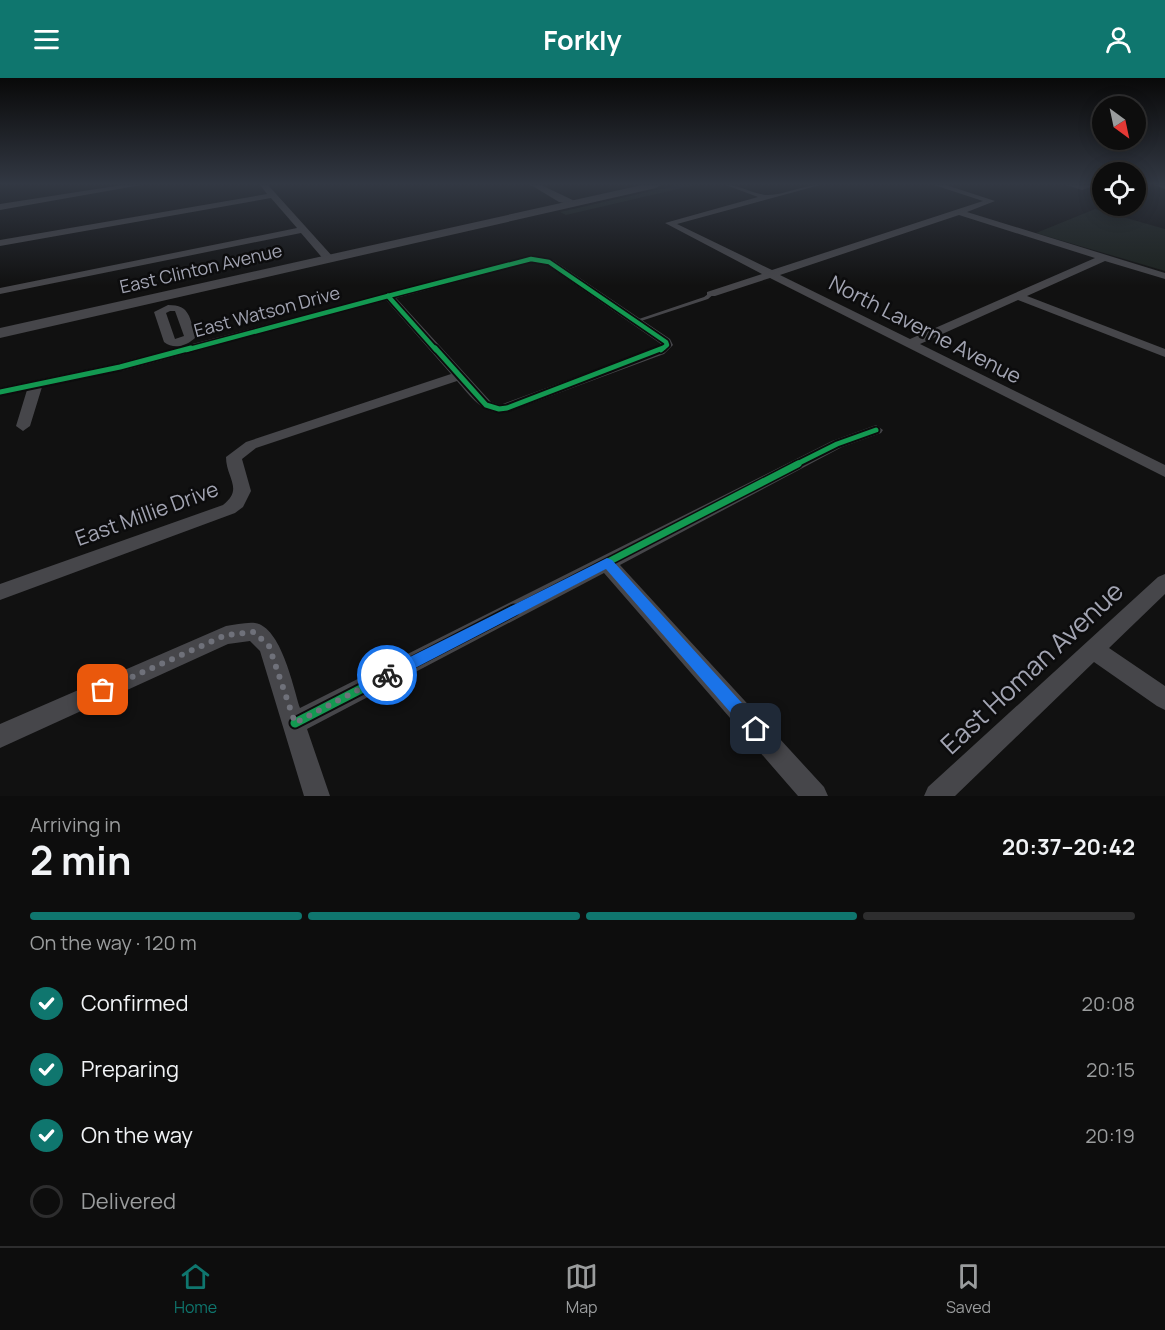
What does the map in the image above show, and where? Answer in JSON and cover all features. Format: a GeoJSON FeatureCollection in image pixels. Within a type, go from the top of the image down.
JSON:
{"type":"FeatureCollection","features":[{"type":"Feature","properties":{"kind":"street"},"geometry":{"type":"LineString","coordinates":[[0,243],[139,219]]}},
{"type":"Feature","properties":{"kind":"street"},"geometry":{"type":"LineString","coordinates":[[292,219],[329,259]]}},
{"type":"Feature","properties":{"kind":"street","name":"East Clinton Avenue"},"geometry":{"type":"LineString","coordinates":[[0,333],[166,302],[329,259],[507,219]]}},
{"type":"Feature","properties":{"kind":"street","name":"North Laverne Avenue"},"geometry":{"type":"LineString","coordinates":[[686,219],[669,223],[1165,472]]}},
{"type":"Feature","properties":{"kind":"street"},"geometry":{"type":"LineString","coordinates":[[711,294],[939,219]]}},
{"type":"Feature","properties":{"kind":"street"},"geometry":{"type":"LineString","coordinates":[[980,219],[1165,276]]}},
{"type":"Feature","properties":{"kind":"street"},"geometry":{"type":"LineString","coordinates":[[0,291],[302,230]]}},
{"type":"Feature","properties":{"kind":"street"},"geometry":{"type":"LineString","coordinates":[[910,344],[1105,257]]}},
{"type":"Feature","properties":{"kind":"street","name":"East Watson Drive"},"geometry":{"type":"LineString","coordinates":[[0,392],[111,369],[183,346],[531,259],[549,262],[636,321]]}},
{"type":"Feature","properties":{"kind":"street"},"geometry":{"type":"LineString","coordinates":[[388,296],[486,405],[496,408],[507,408],[660,351],[667,345],[636,321]]}},
{"type":"Feature","properties":{"kind":"street"},"geometry":{"type":"LineString","coordinates":[[1018,296],[1165,353]]}},
{"type":"Feature","properties":{"kind":"street"},"geometry":{"type":"LineString","coordinates":[[166,302],[179,308],[190,337],[183,346],[170,342],[160,312],[166,302]]}},
{"type":"Feature","properties":{"kind":"street","name":"East Millie Drive"},"geometry":{"type":"LineString","coordinates":[[0,592],[229,509],[243,497],[243,490],[233,463],[234,457],[251,445],[460,376]]}},
{"type":"Feature","properties":{"kind":"street"},"geometry":{"type":"LineString","coordinates":[[23,426],[36,384]]}},
{"type":"Feature","properties":{"kind":"street"},"geometry":{"type":"LineString","coordinates":[[295,723],[837,444],[876,430]]}},
{"type":"Feature","properties":{"kind":"street"},"geometry":{"type":"LineString","coordinates":[[607,563],[815,796]]}},
{"type":"Feature","properties":{"kind":"street","name":"East Homan Avenue"},"geometry":{"type":"LineString","coordinates":[[937,796],[1165,582]]}},
{"type":"Feature","properties":{"kind":"street"},"geometry":{"type":"LineString","coordinates":[[0,736],[226,635],[254,632],[269,646],[317,796]]}},
{"type":"Feature","properties":{"kind":"street"},"geometry":{"type":"LineString","coordinates":[[1094,649],[1165,699]]}},
{"type":"Feature","properties":{"kind":"lane"},"geometry":{"type":"LineString","coordinates":[[636,321],[706,298],[711,294]]}},
{"type":"Feature","properties":{"kind":"shaded area"},"geometry":{"type":"Polygon","coordinates":[[[1072,219],[1128,219],[1165,229],[1165,271],[1036,233],[1072,219]]]}},
{"type":"Feature","properties":{"kind":"cycle path"},"geometry":{"type":"LineString","coordinates":[[0,392],[120,367],[531,259],[549,262],[666,342],[667,345],[660,351],[499,409],[486,405],[388,296]]}},
{"type":"Feature","properties":{"kind":"cycle path"},"geometry":{"type":"LineString","coordinates":[[295,723],[837,444],[876,430]]}},
{"type":"Feature","properties":{"kind":"way so far"},"geometry":{"type":"LineString","coordinates":[[103,690],[226,635],[254,632],[269,646],[295,723],[387,675]]}},
{"type":"Feature","properties":{"kind":"route"},"geometry":{"type":"LineString","coordinates":[[387,675],[607,563],[756,729]]}}]}
